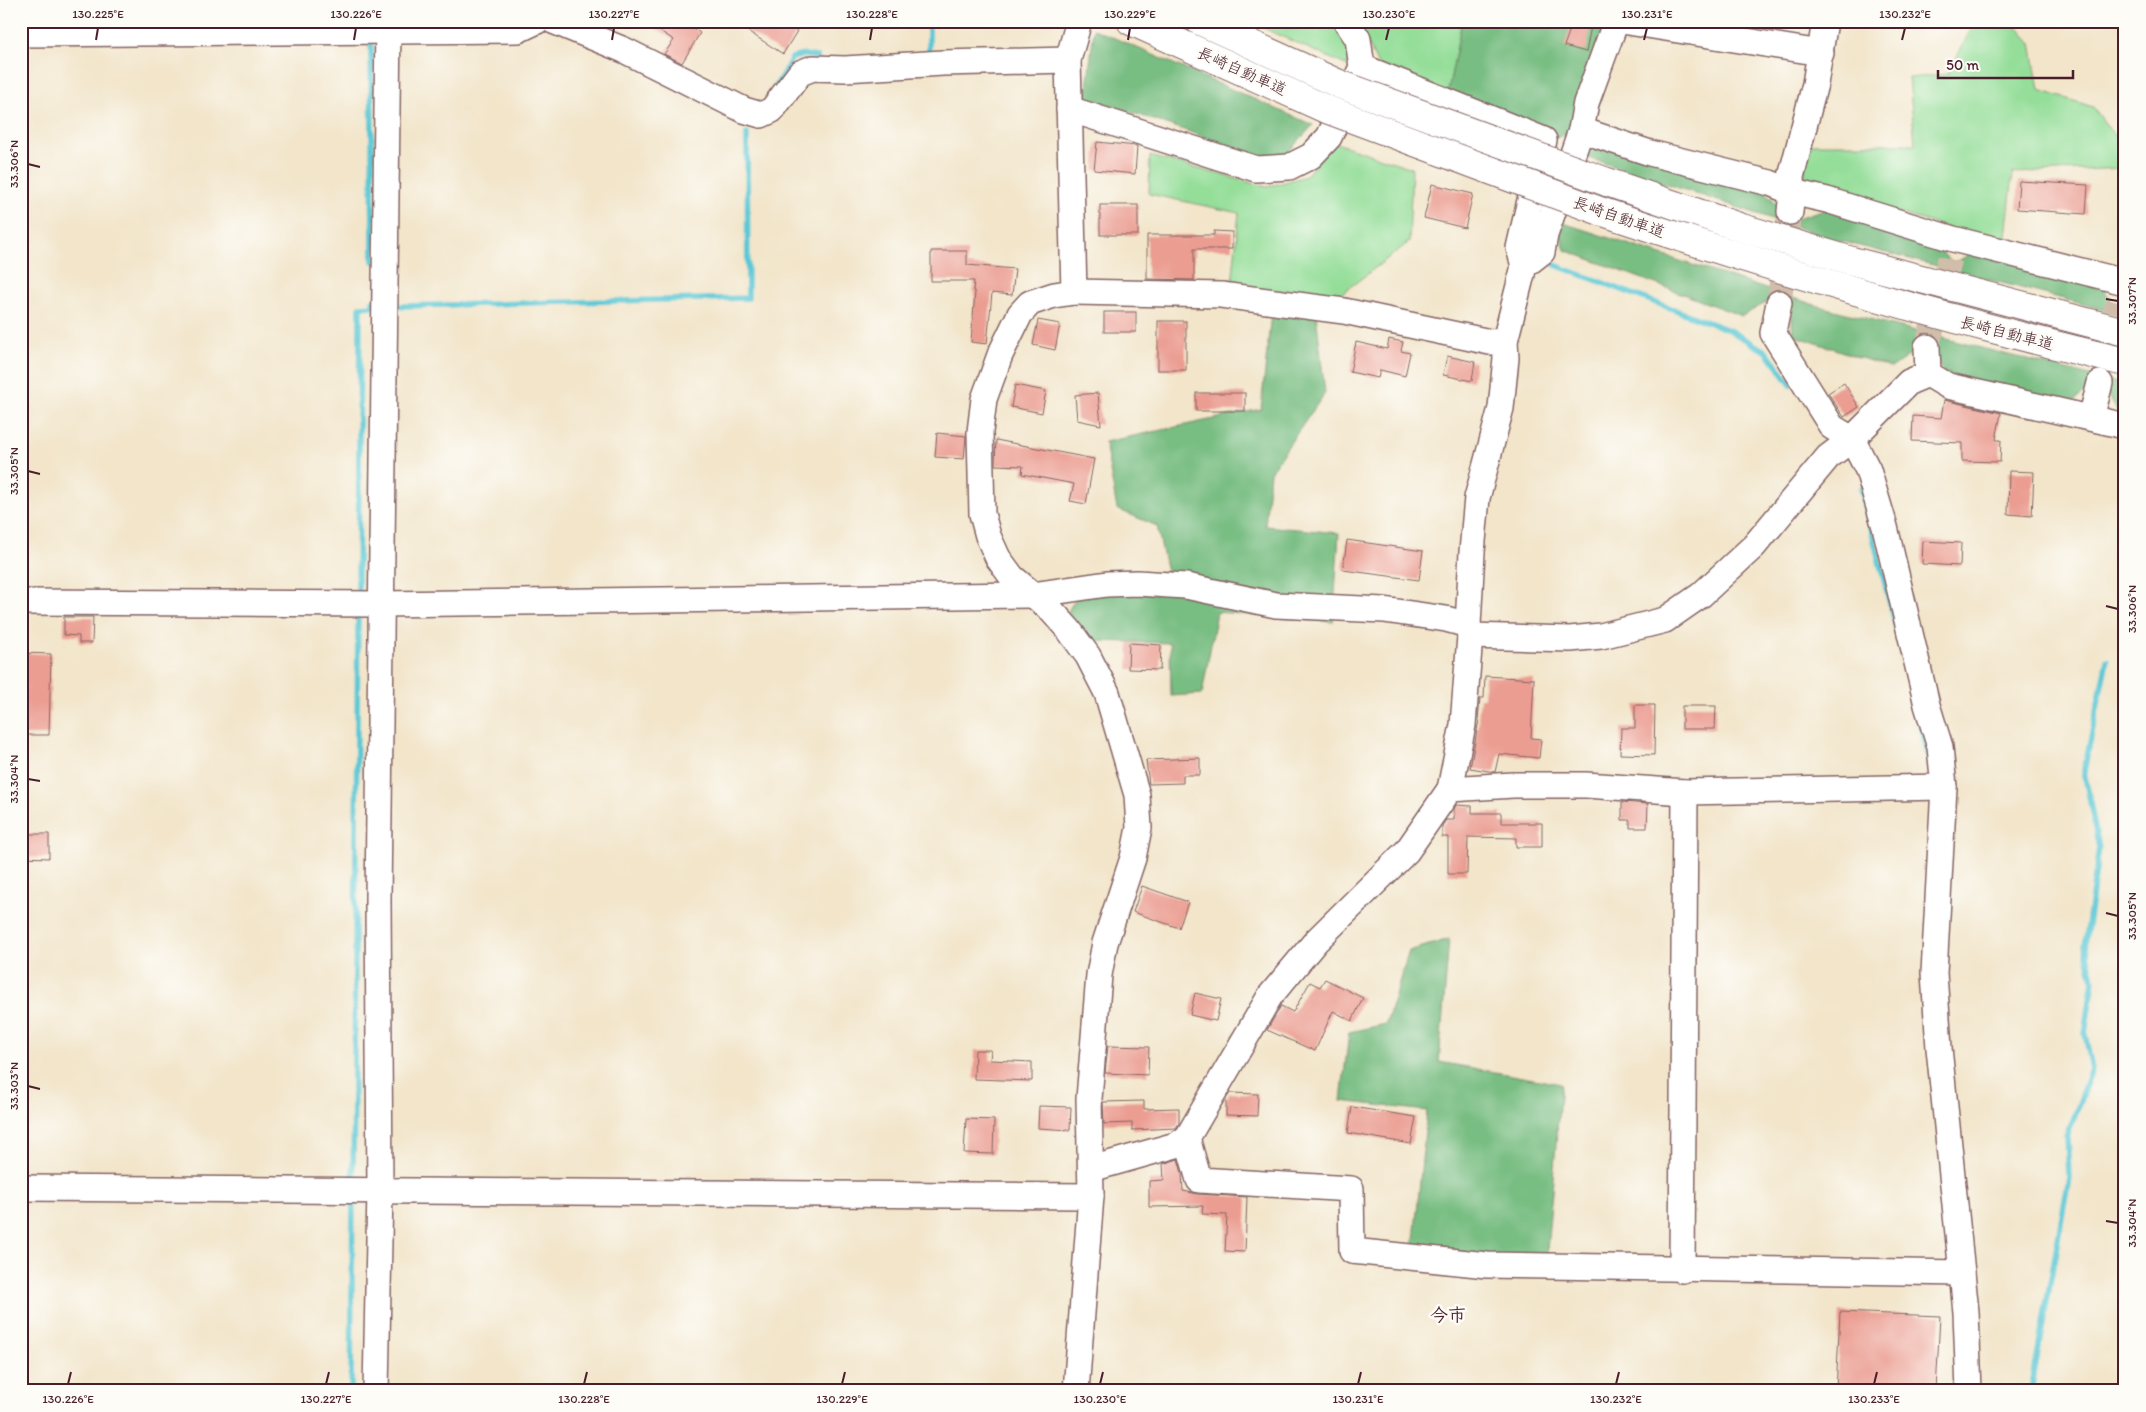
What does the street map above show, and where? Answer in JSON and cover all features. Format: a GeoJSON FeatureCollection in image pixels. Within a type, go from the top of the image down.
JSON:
{"type":"FeatureCollection","features":[{"type":"Feature","properties":{"kind":"highway","name":"長崎自動車道"},"geometry":{"type":"LineString","coordinates":[[1131,21],[1326,109],[1600,211],[1732,256],[1843,289],[2054,346],[2125,362]]}},
{"type":"Feature","properties":{"kind":"highway","name":"長崎自動車道"},"geometry":{"type":"LineString","coordinates":[[1200,21],[1339,84],[1606,182],[1742,228],[1852,261],[2125,332]]}},
{"type":"Feature","properties":{"kind":"street"},"geometry":{"type":"LineString","coordinates":[[21,34],[388,26],[518,30],[537,21]]}},
{"type":"Feature","properties":{"kind":"street"},"geometry":{"type":"LineString","coordinates":[[553,21],[624,50],[744,110],[761,115],[772,110],[800,73],[813,68],[844,69],[942,63],[1068,60]]}},
{"type":"Feature","properties":{"kind":"street"},"geometry":{"type":"LineString","coordinates":[[1074,292],[1068,60],[1079,21]]}},
{"type":"Feature","properties":{"kind":"street"},"geometry":{"type":"LineString","coordinates":[[1069,109],[1256,169],[1289,167],[1311,156],[1329,137],[1362,66],[1358,39],[1346,21]]}},
{"type":"Feature","properties":{"kind":"street"},"geometry":{"type":"LineString","coordinates":[[1524,266],[1542,252],[1545,235],[1581,130],[1586,103],[1616,21]]}},
{"type":"Feature","properties":{"kind":"street"},"geometry":{"type":"LineString","coordinates":[[1622,21],[1821,53]]}},
{"type":"Feature","properties":{"kind":"street"},"geometry":{"type":"LineString","coordinates":[[1791,202],[1791,177],[1816,84],[1825,21]]}},
{"type":"Feature","properties":{"kind":"street"},"geometry":{"type":"LineString","coordinates":[[376,1391],[380,1190],[378,901],[388,26]]}},
{"type":"Feature","properties":{"kind":"street"},"geometry":{"type":"LineString","coordinates":[[1091,1169],[1176,1145],[1187,1138],[1270,996],[1316,942],[1408,852],[1450,789],[1463,725],[1472,552],[1477,498],[1501,408],[1506,358],[1505,341],[1524,266],[1520,248],[1544,140],[1362,66]]}},
{"type":"Feature","properties":{"kind":"street"},"geometry":{"type":"LineString","coordinates":[[1581,130],[1650,153],[1770,183],[1791,202],[1827,200],[1952,249],[2121,288]]}},
{"type":"Feature","properties":{"kind":"street"},"geometry":{"type":"LineString","coordinates":[[1076,1391],[1091,1196],[1089,1099],[1099,975],[1105,943],[1134,858],[1139,828],[1137,795],[1107,693],[1088,656],[1069,630],[1012,577],[998,558],[988,536],[982,514],[980,432],[984,398],[1000,355],[1020,314],[1030,303],[1054,295],[1074,292],[1222,295],[1344,311],[1490,342],[1505,341]]}},
{"type":"Feature","properties":{"kind":"street"},"geometry":{"type":"LineString","coordinates":[[1779,303],[1773,333],[1832,427],[1852,439],[1868,470],[1885,527],[1927,705],[1940,747],[1944,787],[1934,973],[1939,1048],[1962,1273],[1970,1369],[1969,1391]]}},
{"type":"Feature","properties":{"kind":"street"},"geometry":{"type":"LineString","coordinates":[[1927,347],[1928,374]]}},
{"type":"Feature","properties":{"kind":"street"},"geometry":{"type":"LineString","coordinates":[[21,602],[381,604],[1032,595],[1107,584],[1137,582],[1186,586],[1276,605],[1384,610],[1469,630],[1537,639],[1601,636],[1665,620],[1701,595],[1754,546],[1828,457],[1852,439],[1909,382],[1928,374]]}},
{"type":"Feature","properties":{"kind":"street"},"geometry":{"type":"LineString","coordinates":[[1928,374],[1948,386],[2125,426]]}},
{"type":"Feature","properties":{"kind":"street"},"geometry":{"type":"LineString","coordinates":[[2091,418],[2100,383]]}},
{"type":"Feature","properties":{"kind":"street"},"geometry":{"type":"LineString","coordinates":[[1450,789],[1513,785],[1586,785],[1685,792],[1944,787]]}},
{"type":"Feature","properties":{"kind":"street"},"geometry":{"type":"LineString","coordinates":[[1682,1270],[1685,792]]}},
{"type":"Feature","properties":{"kind":"street"},"geometry":{"type":"LineString","coordinates":[[1187,1138],[1199,1180],[1351,1189],[1352,1251],[1487,1265],[1682,1270],[1962,1273]]}},
{"type":"Feature","properties":{"kind":"street"},"geometry":{"type":"LineString","coordinates":[[21,1188],[1091,1196]]}},
{"type":"Feature","properties":{"kind":"green space"},"geometry":{"type":"Polygon","coordinates":[[[1247,21],[1462,21],[1447,97],[1378,65],[1358,22],[1348,66],[1247,21]]]}},
{"type":"Feature","properties":{"kind":"green space"},"geometry":{"type":"Polygon","coordinates":[[[1462,21],[1624,21],[1594,119],[1553,140],[1447,97],[1462,21]]]}},
{"type":"Feature","properties":{"kind":"green space"},"geometry":{"type":"Polygon","coordinates":[[[1974,23],[2016,26],[2031,43],[2039,90],[2093,107],[2125,150],[2125,168],[2013,173],[2005,245],[1803,184],[1809,144],[1915,144],[1909,78],[1948,74],[1974,23]]]}},
{"type":"Feature","properties":{"kind":"green space"},"geometry":{"type":"Polygon","coordinates":[[[1094,29],[1313,125],[1279,162],[1086,97],[1094,29]]]}},
{"type":"Feature","properties":{"kind":"green space"},"geometry":{"type":"Polygon","coordinates":[[[1333,142],[1412,168],[1409,242],[1316,313],[1231,296],[1239,213],[1149,194],[1150,156],[1267,187],[1306,176],[1333,142]]]}},
{"type":"Feature","properties":{"kind":"green space"},"geometry":{"type":"Polygon","coordinates":[[[1606,145],[1764,190],[1791,220],[1828,208],[1928,238],[1953,264],[1975,251],[2098,279],[2115,307],[2125,303],[2125,315],[1833,239],[1580,155],[1606,145]]]}},
{"type":"Feature","properties":{"kind":"green space"},"geometry":{"type":"Polygon","coordinates":[[[1557,221],[1815,305],[2125,385],[2125,416],[2119,414],[2100,381],[2070,404],[1945,374],[1926,344],[1891,368],[1793,335],[1791,306],[1771,300],[1742,316],[1565,250],[1557,221]]]}},
{"type":"Feature","properties":{"kind":"green space"},"geometry":{"type":"Polygon","coordinates":[[[1272,304],[1316,313],[1325,393],[1270,472],[1265,526],[1339,533],[1333,622],[1217,612],[1202,694],[1171,696],[1170,643],[1095,641],[1067,613],[1077,596],[1167,572],[1157,526],[1117,509],[1105,442],[1261,409],[1272,304]]]}},
{"type":"Feature","properties":{"kind":"green space"},"geometry":{"type":"Polygon","coordinates":[[[1449,939],[1439,1062],[1561,1084],[1546,1262],[1413,1251],[1427,1111],[1341,1101],[1349,1032],[1386,1024],[1409,951],[1449,939]]]}},
{"type":"Feature","properties":{"kind":"building"},"geometry":{"type":"Polygon","coordinates":[[[644,21],[682,21],[700,33],[682,63],[664,54],[674,40],[644,21]]]}},
{"type":"Feature","properties":{"kind":"building"},"geometry":{"type":"Polygon","coordinates":[[[732,21],[782,21],[797,31],[783,54],[732,21]]]}},
{"type":"Feature","properties":{"kind":"building"},"geometry":{"type":"Polygon","coordinates":[[[1573,21],[1592,21],[1586,52],[1564,46],[1573,21]]]}},
{"type":"Feature","properties":{"kind":"building"},"geometry":{"type":"Polygon","coordinates":[[[1097,142],[1137,146],[1135,174],[1094,170],[1097,142]]]}},
{"type":"Feature","properties":{"kind":"building"},"geometry":{"type":"Polygon","coordinates":[[[2019,181],[2088,185],[2086,214],[2017,209],[2019,181]]]}},
{"type":"Feature","properties":{"kind":"building"},"geometry":{"type":"Polygon","coordinates":[[[1432,184],[1473,194],[1465,228],[1424,218],[1432,184]]]}},
{"type":"Feature","properties":{"kind":"building"},"geometry":{"type":"Polygon","coordinates":[[[1100,205],[1138,205],[1138,235],[1100,235],[1100,205]]]}},
{"type":"Feature","properties":{"kind":"building"},"geometry":{"type":"Polygon","coordinates":[[[1214,231],[1232,232],[1232,249],[1194,249],[1194,280],[1147,279],[1147,235],[1214,235],[1214,231]]]}},
{"type":"Feature","properties":{"kind":"building"},"geometry":{"type":"Polygon","coordinates":[[[931,251],[967,251],[967,265],[1015,269],[1012,295],[992,293],[987,344],[971,342],[975,292],[973,291],[974,281],[931,281],[931,251]]]}},
{"type":"Feature","properties":{"kind":"building"},"geometry":{"type":"Polygon","coordinates":[[[1104,312],[1136,312],[1136,332],[1104,332],[1104,312]]]}},
{"type":"Feature","properties":{"kind":"building"},"geometry":{"type":"Polygon","coordinates":[[[1038,320],[1060,324],[1055,350],[1033,345],[1038,320]]]}},
{"type":"Feature","properties":{"kind":"building"},"geometry":{"type":"Polygon","coordinates":[[[1158,321],[1186,321],[1186,370],[1158,370],[1158,321]]]}},
{"type":"Feature","properties":{"kind":"building"},"geometry":{"type":"Polygon","coordinates":[[[1389,339],[1403,342],[1401,351],[1410,353],[1405,376],[1380,370],[1378,378],[1350,372],[1356,342],[1387,349],[1389,339]]]}},
{"type":"Feature","properties":{"kind":"building"},"geometry":{"type":"Polygon","coordinates":[[[1447,356],[1475,362],[1472,381],[1443,375],[1447,356]]]}},
{"type":"Feature","properties":{"kind":"building"},"geometry":{"type":"Polygon","coordinates":[[[1844,383],[1859,407],[1844,417],[1828,393],[1844,383]]]}},
{"type":"Feature","properties":{"kind":"building"},"geometry":{"type":"Polygon","coordinates":[[[1015,385],[1046,391],[1042,413],[1011,407],[1015,385]]]}},
{"type":"Feature","properties":{"kind":"building"},"geometry":{"type":"Polygon","coordinates":[[[1098,393],[1101,425],[1077,420],[1075,395],[1098,393]]]}},
{"type":"Feature","properties":{"kind":"building"},"geometry":{"type":"Polygon","coordinates":[[[1196,393],[1245,393],[1245,411],[1196,411],[1196,393]]]}},
{"type":"Feature","properties":{"kind":"building"},"geometry":{"type":"Polygon","coordinates":[[[1944,400],[2001,413],[1996,440],[2001,440],[2000,462],[1962,461],[1962,443],[1912,441],[1913,416],[1941,418],[1944,400]]]}},
{"type":"Feature","properties":{"kind":"building"},"geometry":{"type":"Polygon","coordinates":[[[937,433],[966,436],[964,459],[935,457],[937,433]]]}},
{"type":"Feature","properties":{"kind":"building"},"geometry":{"type":"Polygon","coordinates":[[[996,440],[1094,459],[1086,504],[1070,501],[1074,484],[1022,474],[1023,466],[995,465],[996,440]]]}},
{"type":"Feature","properties":{"kind":"building"},"geometry":{"type":"Polygon","coordinates":[[[2009,471],[2034,472],[2032,516],[2008,514],[2009,471]]]}},
{"type":"Feature","properties":{"kind":"building"},"geometry":{"type":"Polygon","coordinates":[[[1347,540],[1423,551],[1419,580],[1343,570],[1347,540]]]}},
{"type":"Feature","properties":{"kind":"building"},"geometry":{"type":"Polygon","coordinates":[[[1923,541],[1961,543],[1960,566],[1922,564],[1923,541]]]}},
{"type":"Feature","properties":{"kind":"building"},"geometry":{"type":"Polygon","coordinates":[[[64,617],[93,617],[92,643],[79,643],[79,636],[64,635],[64,617]]]}},
{"type":"Feature","properties":{"kind":"building"},"geometry":{"type":"Polygon","coordinates":[[[1129,643],[1161,645],[1160,670],[1128,669],[1129,643]]]}},
{"type":"Feature","properties":{"kind":"building"},"geometry":{"type":"Polygon","coordinates":[[[21,653],[51,654],[49,735],[21,735],[21,653]]]}},
{"type":"Feature","properties":{"kind":"building"},"geometry":{"type":"Polygon","coordinates":[[[1485,676],[1534,679],[1531,738],[1541,739],[1539,758],[1499,754],[1495,772],[1470,768],[1479,720],[1480,698],[1484,698],[1485,676]]]}},
{"type":"Feature","properties":{"kind":"building"},"geometry":{"type":"Polygon","coordinates":[[[1635,705],[1655,705],[1654,755],[1620,754],[1621,728],[1635,728],[1635,705]]]}},
{"type":"Feature","properties":{"kind":"building"},"geometry":{"type":"Polygon","coordinates":[[[1682,706],[1716,706],[1715,729],[1682,729],[1682,706]]]}},
{"type":"Feature","properties":{"kind":"building"},"geometry":{"type":"Polygon","coordinates":[[[1200,758],[1200,775],[1183,775],[1183,783],[1149,784],[1146,760],[1200,758]]]}},
{"type":"Feature","properties":{"kind":"building"},"geometry":{"type":"Polygon","coordinates":[[[1622,802],[1648,804],[1647,828],[1630,828],[1630,820],[1622,820],[1622,802]]]}},
{"type":"Feature","properties":{"kind":"building"},"geometry":{"type":"Polygon","coordinates":[[[1456,805],[1472,806],[1472,813],[1501,813],[1501,823],[1542,823],[1542,847],[1516,847],[1516,838],[1468,837],[1467,874],[1448,874],[1448,837],[1442,837],[1442,826],[1446,820],[1454,820],[1456,805]]]}},
{"type":"Feature","properties":{"kind":"building"},"geometry":{"type":"Polygon","coordinates":[[[21,834],[49,834],[49,858],[21,857],[21,834]]]}},
{"type":"Feature","properties":{"kind":"building"},"geometry":{"type":"Polygon","coordinates":[[[1142,886],[1188,902],[1179,928],[1133,912],[1142,886]]]}},
{"type":"Feature","properties":{"kind":"building"},"geometry":{"type":"Polygon","coordinates":[[[1325,979],[1363,998],[1352,1021],[1333,1011],[1315,1051],[1267,1030],[1281,1006],[1293,1012],[1310,982],[1320,987],[1325,979]]]}},
{"type":"Feature","properties":{"kind":"building"},"geometry":{"type":"Polygon","coordinates":[[[1195,993],[1221,999],[1216,1021],[1190,1015],[1195,993]]]}},
{"type":"Feature","properties":{"kind":"building"},"geometry":{"type":"Polygon","coordinates":[[[1108,1046],[1149,1047],[1148,1075],[1105,1073],[1108,1046]]]}},
{"type":"Feature","properties":{"kind":"building"},"geometry":{"type":"Polygon","coordinates":[[[975,1050],[991,1050],[990,1060],[1032,1062],[1032,1081],[974,1079],[975,1050]]]}},
{"type":"Feature","properties":{"kind":"building"},"geometry":{"type":"Polygon","coordinates":[[[1230,1093],[1258,1094],[1257,1116],[1226,1115],[1226,1099],[1230,1093]]]}},
{"type":"Feature","properties":{"kind":"building"},"geometry":{"type":"Polygon","coordinates":[[[1144,1101],[1144,1109],[1179,1108],[1179,1123],[1176,1128],[1132,1130],[1132,1123],[1104,1124],[1103,1102],[1144,1101]]]}},
{"type":"Feature","properties":{"kind":"building"},"geometry":{"type":"Polygon","coordinates":[[[1039,1106],[1071,1107],[1070,1130],[1038,1128],[1039,1106]]]}},
{"type":"Feature","properties":{"kind":"building"},"geometry":{"type":"Polygon","coordinates":[[[1352,1107],[1416,1117],[1411,1144],[1348,1133],[1352,1107]]]}},
{"type":"Feature","properties":{"kind":"building"},"geometry":{"type":"Polygon","coordinates":[[[966,1119],[994,1120],[993,1154],[964,1153],[966,1119]]]}},
{"type":"Feature","properties":{"kind":"building"},"geometry":{"type":"Polygon","coordinates":[[[1178,1159],[1182,1173],[1183,1191],[1198,1194],[1247,1197],[1245,1252],[1225,1251],[1227,1215],[1202,1214],[1203,1206],[1149,1207],[1149,1181],[1164,1180],[1163,1164],[1178,1159]]]}},
{"type":"Feature","properties":{"kind":"building"},"geometry":{"type":"Polygon","coordinates":[[[1840,1312],[1940,1316],[1936,1391],[1836,1391],[1840,1312]]]}},
{"type":"Feature","properties":{"kind":"waterway"},"geometry":{"type":"LineString","coordinates":[[924,21],[929,29],[929,57]]}},
{"type":"Feature","properties":{"kind":"waterway"},"geometry":{"type":"LineString","coordinates":[[371,45],[373,261]]}},
{"type":"Feature","properties":{"kind":"waterway"},"geometry":{"type":"LineString","coordinates":[[777,84],[792,58],[804,55],[817,57]]}},
{"type":"Feature","properties":{"kind":"waterway"},"geometry":{"type":"LineString","coordinates":[[401,306],[748,298],[747,134]]}},
{"type":"Feature","properties":{"kind":"waterway"},"geometry":{"type":"LineString","coordinates":[[1555,265],[1729,330],[1767,352],[1791,385]]}},
{"type":"Feature","properties":{"kind":"waterway"},"geometry":{"type":"LineString","coordinates":[[358,599],[360,307],[373,306],[373,301]]}},
{"type":"Feature","properties":{"kind":"waterway"},"geometry":{"type":"LineString","coordinates":[[1861,489],[1898,635]]}},
{"type":"Feature","properties":{"kind":"waterway"},"geometry":{"type":"LineString","coordinates":[[353,1184],[358,610]]}},
{"type":"Feature","properties":{"kind":"waterway"},"geometry":{"type":"LineString","coordinates":[[2031,1391],[2069,1177],[2067,1136],[2092,1069],[2085,1034],[2093,980],[2085,946],[2099,848],[2084,771],[2107,660]]}},
{"type":"Feature","properties":{"kind":"waterway"},"geometry":{"type":"LineString","coordinates":[[1921,726],[1930,763]]}},
{"type":"Feature","properties":{"kind":"waterway"},"geometry":{"type":"LineString","coordinates":[[351,1391],[353,1195]]}},
{"type":"Feature","properties":{"kind":"tunnel"},"geometry":{"type":"LineString","coordinates":[[1779,303],[1790,212]]}},
{"type":"Feature","properties":{"kind":"tunnel"},"geometry":{"type":"LineString","coordinates":[[1927,347],[1950,259]]}},
{"type":"Feature","properties":{"kind":"tunnel"},"geometry":{"type":"LineString","coordinates":[[2107,349],[2118,302]]}},
{"type":"Feature","properties":{"kind":"district","name":"今市"},"geometry":{"type":"Point","coordinates":[1448,1315]}}]}
